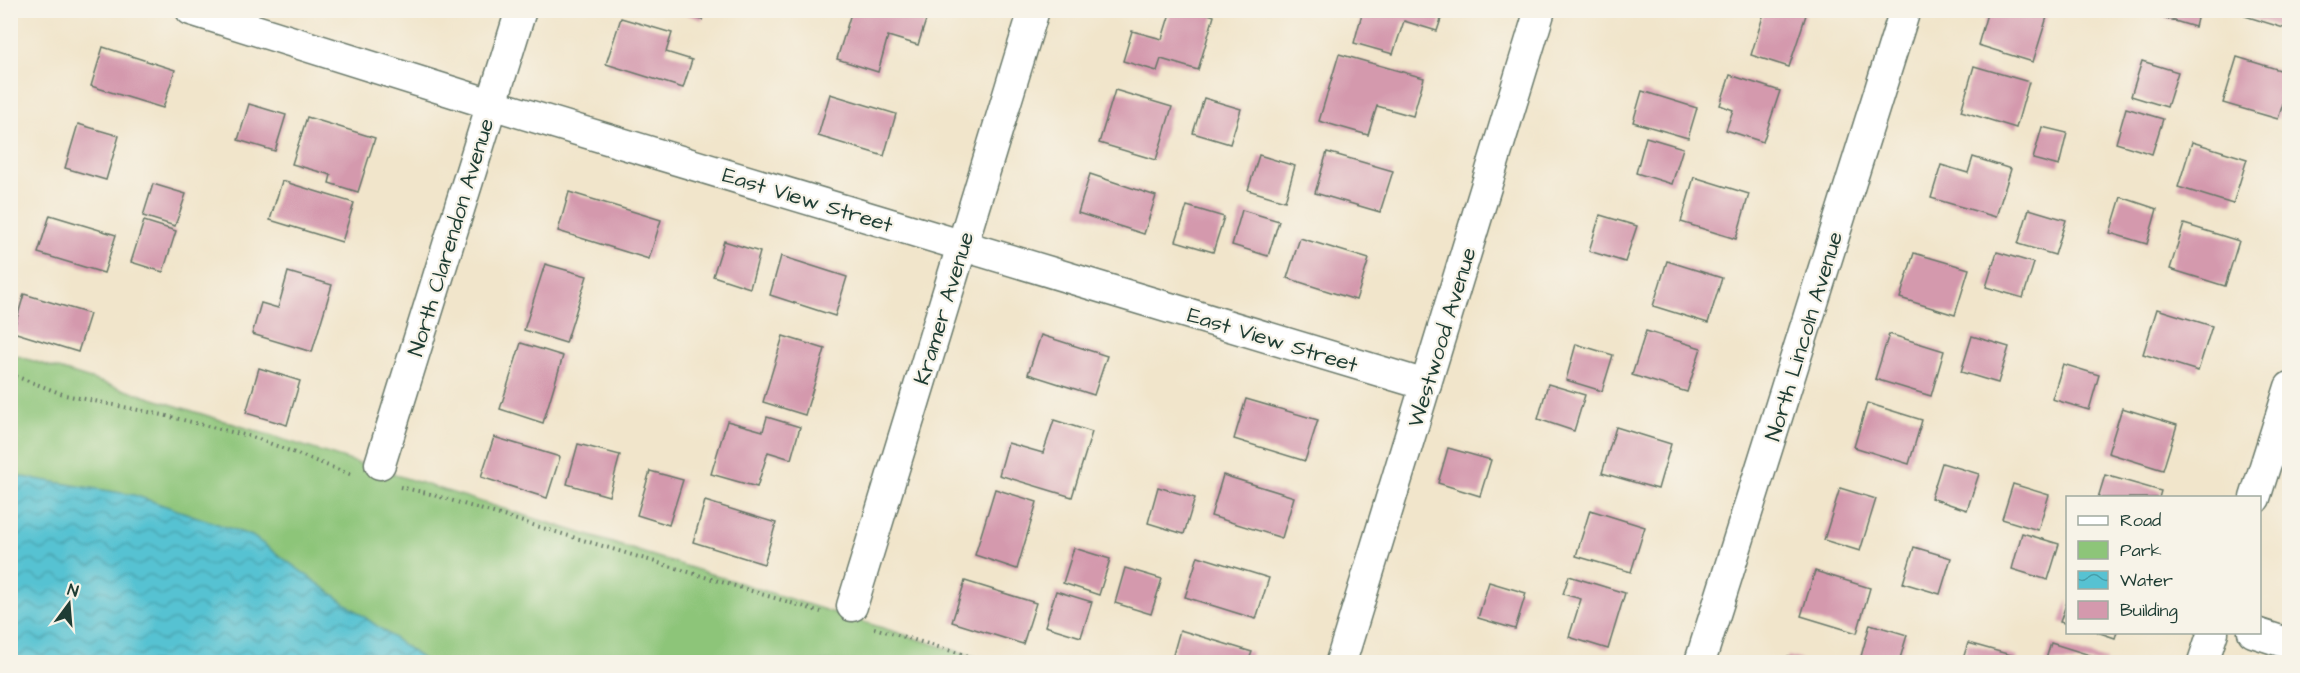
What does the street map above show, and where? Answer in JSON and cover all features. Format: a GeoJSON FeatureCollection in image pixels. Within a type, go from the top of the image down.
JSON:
{"type":"FeatureCollection","features":[{"type":"Feature","properties":{"kind":"street","name":"East View Street"},"geometry":{"type":"LineString","coordinates":[[190,10],[491,104],[1426,385]]}},
{"type":"Feature","properties":{"kind":"street","name":"North Clarendon Avenue"},"geometry":{"type":"LineString","coordinates":[[378,476],[520,10]]}},
{"type":"Feature","properties":{"kind":"street","name":"Kramer Avenue"},"geometry":{"type":"LineString","coordinates":[[848,615],[1034,10]]}},
{"type":"Feature","properties":{"kind":"street","name":"Westwood Avenue"},"geometry":{"type":"LineString","coordinates":[[1341,663],[1540,10]]}},
{"type":"Feature","properties":{"kind":"street","name":"North Lincoln Avenue"},"geometry":{"type":"LineString","coordinates":[[1701,663],[1905,10]]}},
{"type":"Feature","properties":{"kind":"street"},"geometry":{"type":"LineString","coordinates":[[2256,496],[2289,387]]}},
{"type":"Feature","properties":{"kind":"street"},"geometry":{"type":"LineString","coordinates":[[2203,663],[2213,634]]}},
{"type":"Feature","properties":{"kind":"street"},"geometry":{"type":"LineString","coordinates":[[2256,634],[2289,644]]}},
{"type":"Feature","properties":{"kind":"path"},"geometry":{"type":"LineString","coordinates":[[10,374],[65,395],[163,415],[256,438],[427,493],[848,615],[989,663]]}},
{"type":"Feature","properties":{"kind":"green space"},"geometry":{"type":"Polygon","coordinates":[[[11,354],[991,662],[11,662],[11,354]]]}},
{"type":"Feature","properties":{"kind":"water"},"geometry":{"type":"Polygon","coordinates":[[[11,475],[134,495],[252,536],[427,662],[11,662],[11,475]]]}},
{"type":"Feature","properties":{"kind":"building"},"geometry":{"type":"Polygon","coordinates":[[[674,10],[705,10],[702,20],[674,10]]]}},
{"type":"Feature","properties":{"kind":"building"},"geometry":{"type":"Polygon","coordinates":[[[852,10],[871,10],[892,17],[893,10],[917,10],[928,14],[918,45],[888,36],[878,72],[837,59],[852,10]]]}},
{"type":"Feature","properties":{"kind":"building"},"geometry":{"type":"Polygon","coordinates":[[[1171,10],[1197,10],[1214,16],[1198,70],[1161,59],[1157,71],[1123,61],[1132,31],[1162,39],[1171,10]]]}},
{"type":"Feature","properties":{"kind":"building"},"geometry":{"type":"Polygon","coordinates":[[[1363,10],[1444,10],[1437,31],[1404,21],[1393,54],[1354,43],[1363,10]]]}},
{"type":"Feature","properties":{"kind":"building"},"geometry":{"type":"Polygon","coordinates":[[[1765,10],[1793,10],[1806,15],[1789,67],[1751,55],[1765,10]]]}},
{"type":"Feature","properties":{"kind":"building"},"geometry":{"type":"Polygon","coordinates":[[[1988,10],[2026,10],[2047,17],[2033,62],[1978,45],[1988,10]]]}},
{"type":"Feature","properties":{"kind":"building"},"geometry":{"type":"Polygon","coordinates":[[[2160,10],[2199,10],[2195,27],[2158,16],[2160,10]]]}},
{"type":"Feature","properties":{"kind":"building"},"geometry":{"type":"Polygon","coordinates":[[[2247,10],[2290,10],[2290,30],[2245,16],[2247,10]]]}},
{"type":"Feature","properties":{"kind":"building"},"geometry":{"type":"Polygon","coordinates":[[[621,18],[672,33],[666,52],[692,60],[683,88],[606,64],[621,18]]]}},
{"type":"Feature","properties":{"kind":"building"},"geometry":{"type":"Polygon","coordinates":[[[103,47],[175,70],[163,108],[91,86],[103,47]]]}},
{"type":"Feature","properties":{"kind":"building"},"geometry":{"type":"Polygon","coordinates":[[[1339,54],[1424,78],[1413,116],[1377,106],[1368,135],[1319,121],[1339,54]]]}},
{"type":"Feature","properties":{"kind":"building"},"geometry":{"type":"Polygon","coordinates":[[[2237,57],[2290,73],[2290,82],[2278,119],[2223,103],[2237,57]]]}},
{"type":"Feature","properties":{"kind":"building"},"geometry":{"type":"Polygon","coordinates":[[[2142,61],[2178,72],[2167,107],[2131,96],[2142,61]]]}},
{"type":"Feature","properties":{"kind":"building"},"geometry":{"type":"Polygon","coordinates":[[[1974,66],[2029,82],[2016,128],[1961,111],[1974,66]]]}},
{"type":"Feature","properties":{"kind":"building"},"geometry":{"type":"Polygon","coordinates":[[[1730,75],[1780,91],[1763,142],[1726,130],[1733,110],[1720,105],[1730,75]]]}},
{"type":"Feature","properties":{"kind":"building"},"geometry":{"type":"Polygon","coordinates":[[[1115,90],[1172,107],[1156,160],[1099,143],[1115,90]]]}},
{"type":"Feature","properties":{"kind":"building"},"geometry":{"type":"Polygon","coordinates":[[[1642,91],[1697,108],[1688,138],[1633,122],[1642,91]]]}},
{"type":"Feature","properties":{"kind":"building"},"geometry":{"type":"Polygon","coordinates":[[[830,94],[896,114],[884,156],[818,136],[830,94]]]}},
{"type":"Feature","properties":{"kind":"building"},"geometry":{"type":"Polygon","coordinates":[[[1204,98],[1241,109],[1230,144],[1193,133],[1204,98]]]}},
{"type":"Feature","properties":{"kind":"building"},"geometry":{"type":"Polygon","coordinates":[[[249,104],[286,115],[275,151],[238,140],[249,104]]]}},
{"type":"Feature","properties":{"kind":"building"},"geometry":{"type":"Polygon","coordinates":[[[2126,108],[2163,119],[2152,154],[2116,143],[2126,108]]]}},
{"type":"Feature","properties":{"kind":"building"},"geometry":{"type":"Polygon","coordinates":[[[307,117],[375,138],[358,192],[329,183],[331,175],[292,164],[307,117]]]}},
{"type":"Feature","properties":{"kind":"building"},"geometry":{"type":"Polygon","coordinates":[[[78,124],[119,136],[106,180],[65,168],[78,124]]]}},
{"type":"Feature","properties":{"kind":"building"},"geometry":{"type":"Polygon","coordinates":[[[2042,127],[2067,133],[2059,166],[2033,159],[2042,127]]]}},
{"type":"Feature","properties":{"kind":"building"},"geometry":{"type":"Polygon","coordinates":[[[1646,137],[1683,148],[1672,184],[1636,173],[1646,137]]]}},
{"type":"Feature","properties":{"kind":"building"},"geometry":{"type":"Polygon","coordinates":[[[2192,142],[2247,159],[2233,204],[2178,187],[2192,142]]]}},
{"type":"Feature","properties":{"kind":"building"},"geometry":{"type":"Polygon","coordinates":[[[1327,152],[1393,171],[1380,212],[1315,193],[1327,152]]]}},
{"type":"Feature","properties":{"kind":"building"},"geometry":{"type":"Polygon","coordinates":[[[1259,155],[1295,166],[1285,201],[1248,190],[1259,155]]]}},
{"type":"Feature","properties":{"kind":"building"},"geometry":{"type":"Polygon","coordinates":[[[1973,157],[2011,169],[1996,217],[1931,198],[1941,165],[1968,173],[1973,157]]]}},
{"type":"Feature","properties":{"kind":"building"},"geometry":{"type":"Polygon","coordinates":[[[1090,174],[1156,196],[1144,234],[1078,213],[1090,174]]]}},
{"type":"Feature","properties":{"kind":"building"},"geometry":{"type":"Polygon","coordinates":[[[1694,177],[1749,194],[1736,239],[1681,222],[1694,177]]]}},
{"type":"Feature","properties":{"kind":"building"},"geometry":{"type":"Polygon","coordinates":[[[282,181],[354,203],[342,242],[270,220],[282,181]]]}},
{"type":"Feature","properties":{"kind":"building"},"geometry":{"type":"Polygon","coordinates":[[[153,184],[186,194],[175,226],[143,216],[153,184]]]}},
{"type":"Feature","properties":{"kind":"building"},"geometry":{"type":"Polygon","coordinates":[[[569,192],[661,220],[649,259],[558,231],[569,192]]]}},
{"type":"Feature","properties":{"kind":"building"},"geometry":{"type":"Polygon","coordinates":[[[2121,197],[2157,209],[2147,244],[2110,233],[2121,197]]]}},
{"type":"Feature","properties":{"kind":"building"},"geometry":{"type":"Polygon","coordinates":[[[1187,206],[1224,217],[1213,252],[1176,241],[1187,206]]]}},
{"type":"Feature","properties":{"kind":"building"},"geometry":{"type":"Polygon","coordinates":[[[2029,209],[2066,220],[2055,255],[2018,244],[2029,209]]]}},
{"type":"Feature","properties":{"kind":"building"},"geometry":{"type":"Polygon","coordinates":[[[1242,210],[1279,221],[1268,256],[1232,245],[1242,210]]]}},
{"type":"Feature","properties":{"kind":"building"},"geometry":{"type":"Polygon","coordinates":[[[50,215],[116,235],[104,273],[38,253],[50,215]]]}},
{"type":"Feature","properties":{"kind":"building"},"geometry":{"type":"Polygon","coordinates":[[[1600,215],[1637,226],[1625,262],[1589,251],[1600,215]]]}},
{"type":"Feature","properties":{"kind":"building"},"geometry":{"type":"Polygon","coordinates":[[[144,221],[176,231],[163,272],[131,262],[144,221]]]}},
{"type":"Feature","properties":{"kind":"building"},"geometry":{"type":"Polygon","coordinates":[[[2184,224],[2239,241],[2225,286],[2170,269],[2184,224]]]}},
{"type":"Feature","properties":{"kind":"building"},"geometry":{"type":"Polygon","coordinates":[[[1300,238],[1369,259],[1356,300],[1287,278],[1300,238]]]}},
{"type":"Feature","properties":{"kind":"building"},"geometry":{"type":"Polygon","coordinates":[[[724,241],[760,252],[750,288],[713,276],[724,241]]]}},
{"type":"Feature","properties":{"kind":"building"},"geometry":{"type":"Polygon","coordinates":[[[1997,252],[2034,263],[2023,298],[1986,287],[1997,252]]]}},
{"type":"Feature","properties":{"kind":"building"},"geometry":{"type":"Polygon","coordinates":[[[1914,253],[1969,269],[1955,315],[1900,298],[1914,253]]]}},
{"type":"Feature","properties":{"kind":"building"},"geometry":{"type":"Polygon","coordinates":[[[781,256],[847,277],[835,316],[770,295],[781,256]]]}},
{"type":"Feature","properties":{"kind":"building"},"geometry":{"type":"Polygon","coordinates":[[[1667,261],[1722,278],[1708,323],[1653,306],[1667,261]]]}},
{"type":"Feature","properties":{"kind":"building"},"geometry":{"type":"Polygon","coordinates":[[[545,264],[587,276],[566,343],[524,330],[545,264]]]}},
{"type":"Feature","properties":{"kind":"building"},"geometry":{"type":"Polygon","coordinates":[[[288,272],[332,285],[312,352],[252,334],[261,303],[278,308],[288,272]]]}},
{"type":"Feature","properties":{"kind":"building"},"geometry":{"type":"Polygon","coordinates":[[[24,294],[90,314],[78,352],[13,332],[24,294]]]}},
{"type":"Feature","properties":{"kind":"building"},"geometry":{"type":"Polygon","coordinates":[[[2157,309],[2212,326],[2198,371],[2143,354],[2157,309]]]}},
{"type":"Feature","properties":{"kind":"building"},"geometry":{"type":"Polygon","coordinates":[[[1646,331],[1701,348],[1687,392],[1632,375],[1646,331]]]}},
{"type":"Feature","properties":{"kind":"building"},"geometry":{"type":"Polygon","coordinates":[[[1889,334],[1944,351],[1931,396],[1875,379],[1889,334]]]}},
{"type":"Feature","properties":{"kind":"building"},"geometry":{"type":"Polygon","coordinates":[[[1041,335],[1107,356],[1094,395],[1028,374],[1041,335]]]}},
{"type":"Feature","properties":{"kind":"building"},"geometry":{"type":"Polygon","coordinates":[[[783,336],[825,349],[805,415],[763,402],[783,336]]]}},
{"type":"Feature","properties":{"kind":"building"},"geometry":{"type":"Polygon","coordinates":[[[1972,336],[2009,347],[1998,383],[1961,372],[1972,336]]]}},
{"type":"Feature","properties":{"kind":"building"},"geometry":{"type":"Polygon","coordinates":[[[521,343],[563,356],[543,423],[500,409],[521,343]]]}},
{"type":"Feature","properties":{"kind":"building"},"geometry":{"type":"Polygon","coordinates":[[[1576,344],[1613,355],[1602,391],[1566,380],[1576,344]]]}},
{"type":"Feature","properties":{"kind":"building"},"geometry":{"type":"Polygon","coordinates":[[[2063,364],[2099,375],[2089,410],[2052,399],[2063,364]]]}},
{"type":"Feature","properties":{"kind":"building"},"geometry":{"type":"Polygon","coordinates":[[[259,368],[300,381],[287,425],[246,413],[259,368]]]}},
{"type":"Feature","properties":{"kind":"building"},"geometry":{"type":"Polygon","coordinates":[[[1548,384],[1585,395],[1574,431],[1538,419],[1548,384]]]}},
{"type":"Feature","properties":{"kind":"building"},"geometry":{"type":"Polygon","coordinates":[[[1246,399],[1318,420],[1305,461],[1234,439],[1246,399]]]}},
{"type":"Feature","properties":{"kind":"building"},"geometry":{"type":"Polygon","coordinates":[[[1867,403],[1922,420],[1909,464],[1854,447],[1867,403]]]}},
{"type":"Feature","properties":{"kind":"building"},"geometry":{"type":"Polygon","coordinates":[[[2122,408],[2177,425],[2163,470],[2108,453],[2122,408]]]}},
{"type":"Feature","properties":{"kind":"building"},"geometry":{"type":"Polygon","coordinates":[[[767,417],[800,427],[791,459],[768,452],[757,487],[711,474],[727,421],[763,431],[767,417]]]}},
{"type":"Feature","properties":{"kind":"building"},"geometry":{"type":"Polygon","coordinates":[[[1054,420],[1092,432],[1072,497],[999,475],[1008,443],[1043,453],[1054,420]]]}},
{"type":"Feature","properties":{"kind":"building"},"geometry":{"type":"Polygon","coordinates":[[[1616,427],[1671,444],[1658,489],[1602,473],[1616,427]]]}},
{"type":"Feature","properties":{"kind":"building"},"geometry":{"type":"Polygon","coordinates":[[[494,437],[560,457],[547,498],[481,477],[494,437]]]}},
{"type":"Feature","properties":{"kind":"building"},"geometry":{"type":"Polygon","coordinates":[[[578,444],[620,455],[609,496],[567,484],[578,444]]]}},
{"type":"Feature","properties":{"kind":"building"},"geometry":{"type":"Polygon","coordinates":[[[1448,448],[1491,460],[1480,496],[1438,483],[1448,448]]]}},
{"type":"Feature","properties":{"kind":"building"},"geometry":{"type":"Polygon","coordinates":[[[1942,463],[1979,474],[1967,510],[1931,498],[1942,463]]]}},
{"type":"Feature","properties":{"kind":"building"},"geometry":{"type":"Polygon","coordinates":[[[650,471],[683,480],[669,525],[637,515],[650,471]]]}},
{"type":"Feature","properties":{"kind":"building"},"geometry":{"type":"Polygon","coordinates":[[[1223,475],[1294,497],[1282,538],[1211,516],[1223,475]]]}},
{"type":"Feature","properties":{"kind":"building"},"geometry":{"type":"Polygon","coordinates":[[[2105,475],[2161,491],[2160,496],[2099,496],[2105,475]]]}},
{"type":"Feature","properties":{"kind":"building"},"geometry":{"type":"Polygon","coordinates":[[[2013,484],[2049,495],[2038,530],[2002,519],[2013,484]]]}},
{"type":"Feature","properties":{"kind":"building"},"geometry":{"type":"Polygon","coordinates":[[[1158,487],[1195,498],[1184,534],[1148,523],[1158,487]]]}},
{"type":"Feature","properties":{"kind":"building"},"geometry":{"type":"Polygon","coordinates":[[[1840,488],[1876,499],[1860,551],[1824,540],[1840,488]]]}},
{"type":"Feature","properties":{"kind":"building"},"geometry":{"type":"Polygon","coordinates":[[[995,489],[1037,502],[1017,569],[975,555],[995,489]]]}},
{"type":"Feature","properties":{"kind":"building"},"geometry":{"type":"Polygon","coordinates":[[[705,501],[776,523],[764,564],[693,542],[705,501]]]}},
{"type":"Feature","properties":{"kind":"building"},"geometry":{"type":"Polygon","coordinates":[[[1590,510],[1645,527],[1631,572],[1576,556],[1590,510]]]}},
{"type":"Feature","properties":{"kind":"building"},"geometry":{"type":"Polygon","coordinates":[[[2022,533],[2059,544],[2048,580],[2012,569],[2022,533]]]}},
{"type":"Feature","properties":{"kind":"building"},"geometry":{"type":"Polygon","coordinates":[[[1914,547],[1951,558],[1940,594],[1903,583],[1914,547]]]}},
{"type":"Feature","properties":{"kind":"building"},"geometry":{"type":"Polygon","coordinates":[[[1074,548],[1110,559],[1099,595],[1063,583],[1074,548]]]}},
{"type":"Feature","properties":{"kind":"building"},"geometry":{"type":"Polygon","coordinates":[[[1198,556],[1269,578],[1256,619],[1185,597],[1198,556]]]}},
{"type":"Feature","properties":{"kind":"building"},"geometry":{"type":"Polygon","coordinates":[[[1125,568],[1162,579],[1151,614],[1115,603],[1125,568]]]}},
{"type":"Feature","properties":{"kind":"building"},"geometry":{"type":"Polygon","coordinates":[[[1815,571],[1870,588],[1857,633],[1801,616],[1815,571]]]}},
{"type":"Feature","properties":{"kind":"building"},"geometry":{"type":"Polygon","coordinates":[[[1569,576],[1625,593],[1608,649],[1569,637],[1581,599],[1563,594],[1569,576]]]}},
{"type":"Feature","properties":{"kind":"building"},"geometry":{"type":"Polygon","coordinates":[[[965,581],[1036,603],[1023,644],[952,622],[965,581]]]}},
{"type":"Feature","properties":{"kind":"building"},"geometry":{"type":"Polygon","coordinates":[[[1489,582],[1526,593],[1515,629],[1478,618],[1489,582]]]}},
{"type":"Feature","properties":{"kind":"building"},"geometry":{"type":"Polygon","coordinates":[[[1056,591],[1092,602],[1081,637],[1045,626],[1056,591]]]}},
{"type":"Feature","properties":{"kind":"building"},"geometry":{"type":"Polygon","coordinates":[[[2066,605],[2066,624],[2060,622],[2066,605]]]}},
{"type":"Feature","properties":{"kind":"building"},"geometry":{"type":"Polygon","coordinates":[[[1870,624],[1907,635],[1899,662],[1860,660],[1870,624]]]}},
{"type":"Feature","properties":{"kind":"building"},"geometry":{"type":"Polygon","coordinates":[[[1180,630],[1252,652],[1248,662],[1171,662],[1180,630]]]}},
{"type":"Feature","properties":{"kind":"building"},"geometry":{"type":"Polygon","coordinates":[[[2103,634],[2116,634],[2115,638],[2103,634]]]}},
{"type":"Feature","properties":{"kind":"building"},"geometry":{"type":"Polygon","coordinates":[[[1968,643],[2018,657],[2016,662],[1962,662],[1968,643]]]}},
{"type":"Feature","properties":{"kind":"building"},"geometry":{"type":"Polygon","coordinates":[[[2051,643],[2106,660],[2106,662],[2045,662],[2051,643]]]}},
{"type":"Feature","properties":{"kind":"building"},"geometry":{"type":"Polygon","coordinates":[[[1788,656],[1808,662],[1786,662],[1788,656]]]}}]}
